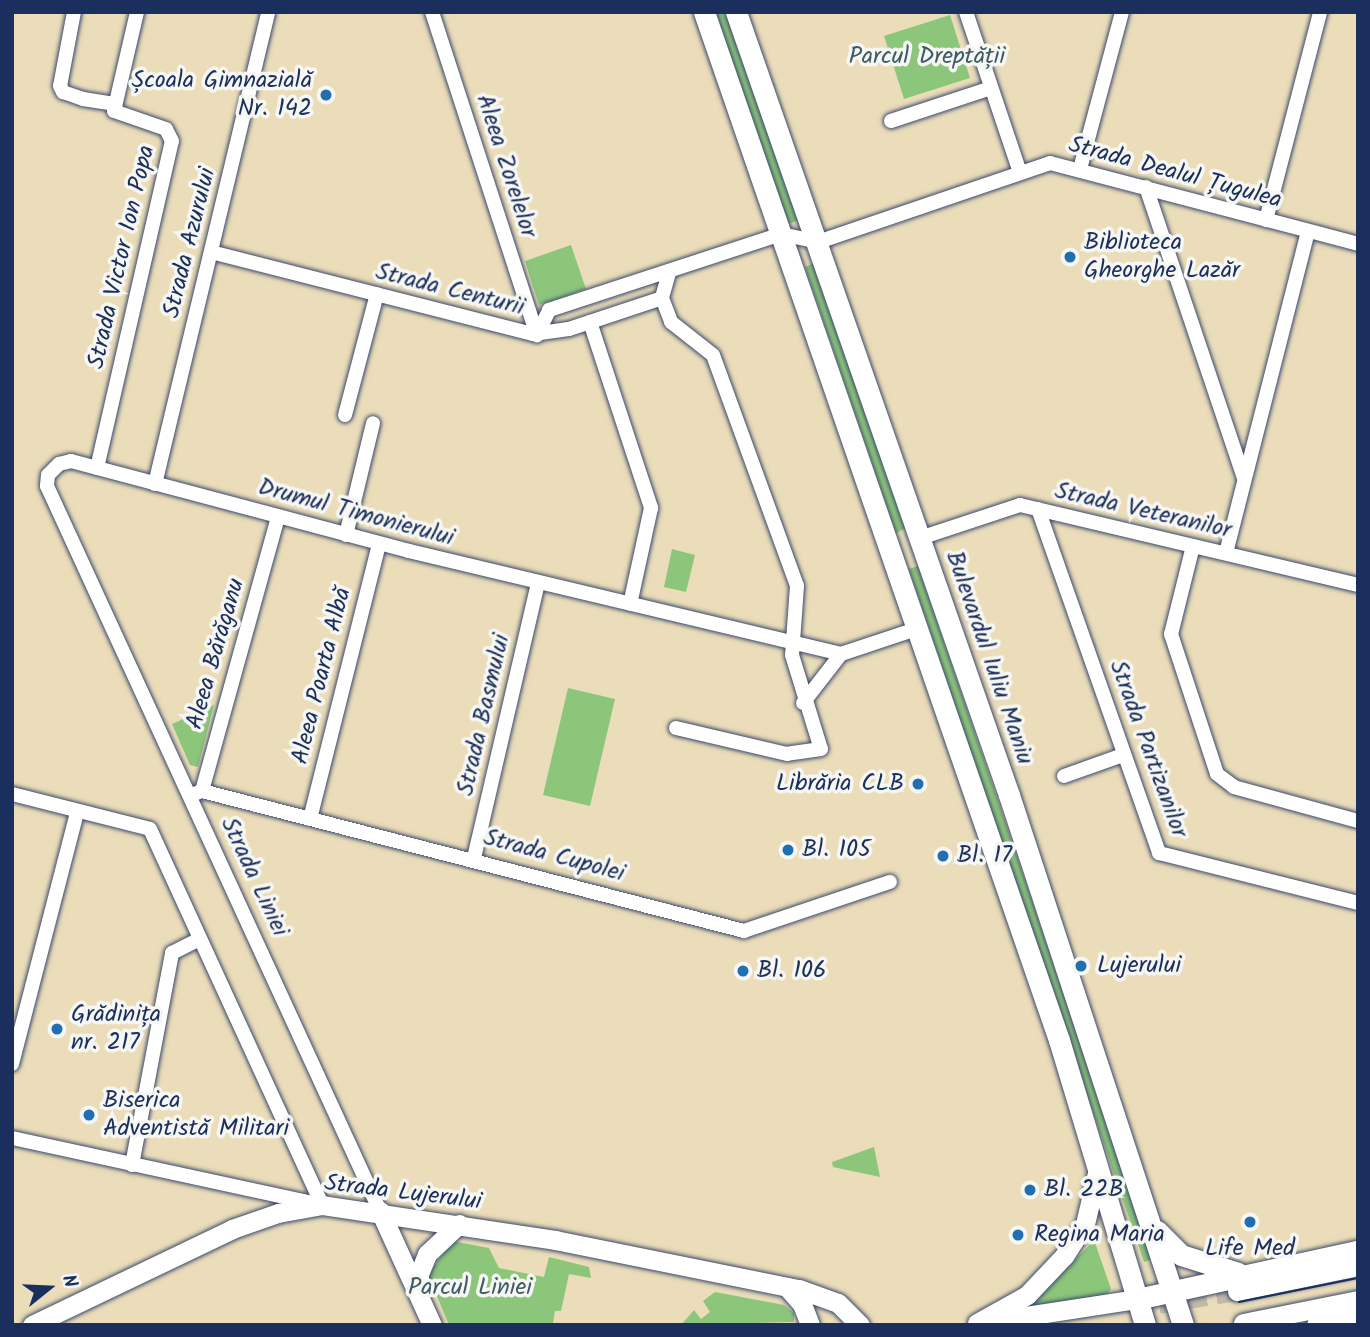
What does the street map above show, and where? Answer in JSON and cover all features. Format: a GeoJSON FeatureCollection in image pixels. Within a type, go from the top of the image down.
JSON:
{"type":"FeatureCollection","features":[{"type":"Feature","properties":{"kind":"main road"},"geometry":{"type":"LineString","coordinates":[[704,12],[919,628],[1098,1168],[1145,1325]]}},
{"type":"Feature","properties":{"kind":"main road","name":"Bulevardul Iuliu Maniu"},"geometry":{"type":"LineString","coordinates":[[736,12],[920,538],[1153,1227],[1183,1325]]}},
{"type":"Feature","properties":{"kind":"main road"},"geometry":{"type":"LineString","coordinates":[[1153,1227],[1181,1255],[1242,1283]]}},
{"type":"Feature","properties":{"kind":"main road"},"geometry":{"type":"LineString","coordinates":[[1138,1299],[1173,1291],[1242,1283],[1358,1251]]}},
{"type":"Feature","properties":{"kind":"main road"},"geometry":{"type":"LineString","coordinates":[[1317,1325],[1358,1316]]}},
{"type":"Feature","properties":{"kind":"street"},"geometry":{"type":"LineString","coordinates":[[74,12],[60,86],[63,92],[83,99],[116,104],[136,12]]}},
{"type":"Feature","properties":{"kind":"street","name":"Strada Azurului"},"geometry":{"type":"LineString","coordinates":[[155,484],[268,12]]}},
{"type":"Feature","properties":{"kind":"street","name":"Aleea Zorelelor"},"geometry":{"type":"LineString","coordinates":[[432,12],[537,335]]}},
{"type":"Feature","properties":{"kind":"street"},"geometry":{"type":"LineString","coordinates":[[967,12],[1020,172]]}},
{"type":"Feature","properties":{"kind":"street"},"geometry":{"type":"LineString","coordinates":[[1080,169],[1122,12]]}},
{"type":"Feature","properties":{"kind":"street"},"geometry":{"type":"LineString","coordinates":[[1266,220],[1320,12]]}},
{"type":"Feature","properties":{"kind":"street"},"geometry":{"type":"LineString","coordinates":[[891,121],[991,88]]}},
{"type":"Feature","properties":{"kind":"street","name":"Strada Victor Ion Popa"},"geometry":{"type":"LineString","coordinates":[[97,468],[172,141],[166,129],[121,116],[114,111],[116,104]]}},
{"type":"Feature","properties":{"kind":"street","name":"Strada Dealul Țugulea"},"geometry":{"type":"LineString","coordinates":[[818,242],[1050,163],[1358,244]]}},
{"type":"Feature","properties":{"kind":"street"},"geometry":{"type":"LineString","coordinates":[[1146,187],[1245,479]]}},
{"type":"Feature","properties":{"kind":"street"},"geometry":{"type":"LineString","coordinates":[[1226,553],[1308,232]]}},
{"type":"Feature","properties":{"kind":"street"},"geometry":{"type":"LineString","coordinates":[[781,234],[818,242]]}},
{"type":"Feature","properties":{"kind":"street","name":"Strada Centurii"},"geometry":{"type":"LineString","coordinates":[[211,252],[537,335],[549,310],[669,273],[781,234]]}},
{"type":"Feature","properties":{"kind":"street"},"geometry":{"type":"LineString","coordinates":[[669,273],[662,298],[670,321],[712,355],[797,586],[791,642],[803,703],[821,749],[787,754],[676,728]]}},
{"type":"Feature","properties":{"kind":"street"},"geometry":{"type":"LineString","coordinates":[[345,415],[377,294]]}},
{"type":"Feature","properties":{"kind":"street"},"geometry":{"type":"LineString","coordinates":[[537,335],[590,322],[662,298]]}},
{"type":"Feature","properties":{"kind":"street"},"geometry":{"type":"LineString","coordinates":[[590,322],[651,508],[630,604]]}},
{"type":"Feature","properties":{"kind":"street"},"geometry":{"type":"LineString","coordinates":[[346,535],[373,423]]}},
{"type":"Feature","properties":{"kind":"street","name":"Drumul Timonierului"},"geometry":{"type":"LineString","coordinates":[[71,461],[379,544],[841,654]]}},
{"type":"Feature","properties":{"kind":"street","name":"Strada Liniei"},"geometry":{"type":"LineString","coordinates":[[71,461],[54,468],[47,486],[196,793],[432,1325]]}},
{"type":"Feature","properties":{"kind":"street","name":"Strada Veteranilor"},"geometry":{"type":"LineString","coordinates":[[920,538],[1013,505],[1193,545],[1358,586]]}},
{"type":"Feature","properties":{"kind":"street","name":"Strada Partizanilor"},"geometry":{"type":"LineString","coordinates":[[1038,509],[1159,853],[1358,903]]}},
{"type":"Feature","properties":{"kind":"street","name":"Aleea Bărăganu"},"geometry":{"type":"LineString","coordinates":[[196,793],[278,517]]}},
{"type":"Feature","properties":{"kind":"street","name":"Aleea Poarta Albă"},"geometry":{"type":"LineString","coordinates":[[310,819],[379,544]]}},
{"type":"Feature","properties":{"kind":"street"},"geometry":{"type":"LineString","coordinates":[[1193,545],[1172,642],[1217,774],[1234,787],[1358,821]]}},
{"type":"Feature","properties":{"kind":"street","name":"Strada Basmului"},"geometry":{"type":"LineString","coordinates":[[474,858],[538,583]]}},
{"type":"Feature","properties":{"kind":"street"},"geometry":{"type":"LineString","coordinates":[[803,703],[841,654],[919,628]]}},
{"type":"Feature","properties":{"kind":"street"},"geometry":{"type":"LineString","coordinates":[[1064,776],[1124,755]]}},
{"type":"Feature","properties":{"kind":"street","name":"Strada Cupolei"},"geometry":{"type":"LineString","coordinates":[[196,793],[474,858],[744,931],[890,882]]}},
{"type":"Feature","properties":{"kind":"street"},"geometry":{"type":"LineString","coordinates":[[12,794],[150,829],[322,1205]]}},
{"type":"Feature","properties":{"kind":"street"},"geometry":{"type":"LineString","coordinates":[[12,1064],[77,811]]}},
{"type":"Feature","properties":{"kind":"street"},"geometry":{"type":"LineString","coordinates":[[132,1165],[172,953],[200,939]]}},
{"type":"Feature","properties":{"kind":"street"},"geometry":{"type":"LineString","coordinates":[[12,1138],[322,1205]]}},
{"type":"Feature","properties":{"kind":"street"},"geometry":{"type":"LineString","coordinates":[[972,1324],[1027,1295],[1064,1256],[1084,1224],[1098,1168]]}},
{"type":"Feature","properties":{"kind":"street","name":"Strada Lujerului"},"geometry":{"type":"LineString","coordinates":[[32,1325],[232,1229],[278,1213],[322,1205],[380,1210],[787,1287],[825,1296],[860,1325]]}},
{"type":"Feature","properties":{"kind":"street"},"geometry":{"type":"LineString","coordinates":[[419,1296],[419,1275],[427,1254],[459,1224]]}},
{"type":"Feature","properties":{"kind":"street"},"geometry":{"type":"LineString","coordinates":[[1242,1283],[1358,1266]]}},
{"type":"Feature","properties":{"kind":"street"},"geometry":{"type":"LineString","coordinates":[[787,1287],[802,1304],[810,1325]]}},
{"type":"Feature","properties":{"kind":"street"},"geometry":{"type":"LineString","coordinates":[[972,1324],[1138,1299]]}},
{"type":"Feature","properties":{"kind":"street"},"geometry":{"type":"LineString","coordinates":[[1243,1323],[1358,1300]]}},
{"type":"Feature","properties":{"kind":"green space"},"geometry":{"type":"Polygon","coordinates":[[[715,12],[728,12],[799,220],[788,224],[715,12]]]}},
{"type":"Feature","properties":{"kind":"green space","name":"Parcul Dreptății"},"geometry":{"type":"Polygon","coordinates":[[[950,15],[970,78],[904,99],[884,36],[950,15]]]}},
{"type":"Feature","properties":{"kind":"green space"},"geometry":{"type":"Polygon","coordinates":[[[571,245],[586,289],[539,305],[525,261],[571,245]]]}},
{"type":"Feature","properties":{"kind":"green space"},"geometry":{"type":"Polygon","coordinates":[[[814,263],[906,528],[896,533],[805,267],[814,263]]]}},
{"type":"Feature","properties":{"kind":"green space"},"geometry":{"type":"Polygon","coordinates":[[[672,549],[695,555],[686,592],[664,587],[672,549]]]}},
{"type":"Feature","properties":{"kind":"green space"},"geometry":{"type":"Polygon","coordinates":[[[918,566],[1154,1259],[1144,1262],[909,569],[918,566]]]}},
{"type":"Feature","properties":{"kind":"green space"},"geometry":{"type":"Polygon","coordinates":[[[568,688],[615,699],[590,806],[543,795],[568,688]]]}},
{"type":"Feature","properties":{"kind":"green space"},"geometry":{"type":"Polygon","coordinates":[[[214,705],[198,767],[190,765],[172,724],[214,705]]]}},
{"type":"Feature","properties":{"kind":"green space"},"geometry":{"type":"Polygon","coordinates":[[[874,1147],[880,1177],[833,1167],[832,1162],[874,1147]]]}},
{"type":"Feature","properties":{"kind":"green space"},"geometry":{"type":"Polygon","coordinates":[[[1094,1240],[1111,1289],[1107,1294],[1035,1310],[1033,1304],[1094,1240]]]}},
{"type":"Feature","properties":{"kind":"green space","name":"Parcul Liniei"},"geometry":{"type":"Polygon","coordinates":[[[452,1241],[489,1248],[499,1268],[544,1277],[549,1257],[589,1267],[591,1278],[569,1274],[561,1311],[555,1311],[553,1323],[557,1325],[449,1325],[428,1275],[452,1241]]]}},
{"type":"Feature","properties":{"kind":"green space"},"geometry":{"type":"Polygon","coordinates":[[[715,1292],[784,1305],[794,1313],[794,1322],[681,1325],[694,1310],[701,1319],[710,1312],[703,1301],[715,1292]]]}},
{"type":"Feature","properties":{"kind":"tunnel"},"geometry":{"type":"LineString","coordinates":[[1159,1304],[1237,1291]]}},
{"type":"Feature","properties":{"kind":"tram line"},"geometry":{"type":"LineString","coordinates":[[1239,1302],[1358,1278]]}},
{"type":"Feature","properties":{"kind":"place","name":"Școala Gimnazială Nr. 142"},"geometry":{"type":"Point","coordinates":[326,95]}},
{"type":"Feature","properties":{"kind":"place","name":"Biblioteca Gheorghe Lazăr"},"geometry":{"type":"Point","coordinates":[1070,257]}},
{"type":"Feature","properties":{"kind":"place","name":"Librăria CLB"},"geometry":{"type":"Point","coordinates":[918,784]}},
{"type":"Feature","properties":{"kind":"place","name":"Bl. 105"},"geometry":{"type":"Point","coordinates":[788,850]}},
{"type":"Feature","properties":{"kind":"place","name":"Bl. 17"},"geometry":{"type":"Point","coordinates":[943,856]}},
{"type":"Feature","properties":{"kind":"place","name":"Lujerului"},"geometry":{"type":"Point","coordinates":[1081,966]}},
{"type":"Feature","properties":{"kind":"place","name":"Bl. 106"},"geometry":{"type":"Point","coordinates":[743,971]}},
{"type":"Feature","properties":{"kind":"place","name":"Grădinița nr. 217"},"geometry":{"type":"Point","coordinates":[57,1029]}},
{"type":"Feature","properties":{"kind":"place","name":"Biserica Adventistă Militari"},"geometry":{"type":"Point","coordinates":[89,1115]}},
{"type":"Feature","properties":{"kind":"place","name":"Bl. 22B"},"geometry":{"type":"Point","coordinates":[1030,1190]}},
{"type":"Feature","properties":{"kind":"place","name":"Life Med"},"geometry":{"type":"Point","coordinates":[1250,1222]}},
{"type":"Feature","properties":{"kind":"place","name":"Regina Maria"},"geometry":{"type":"Point","coordinates":[1018,1235]}}]}
